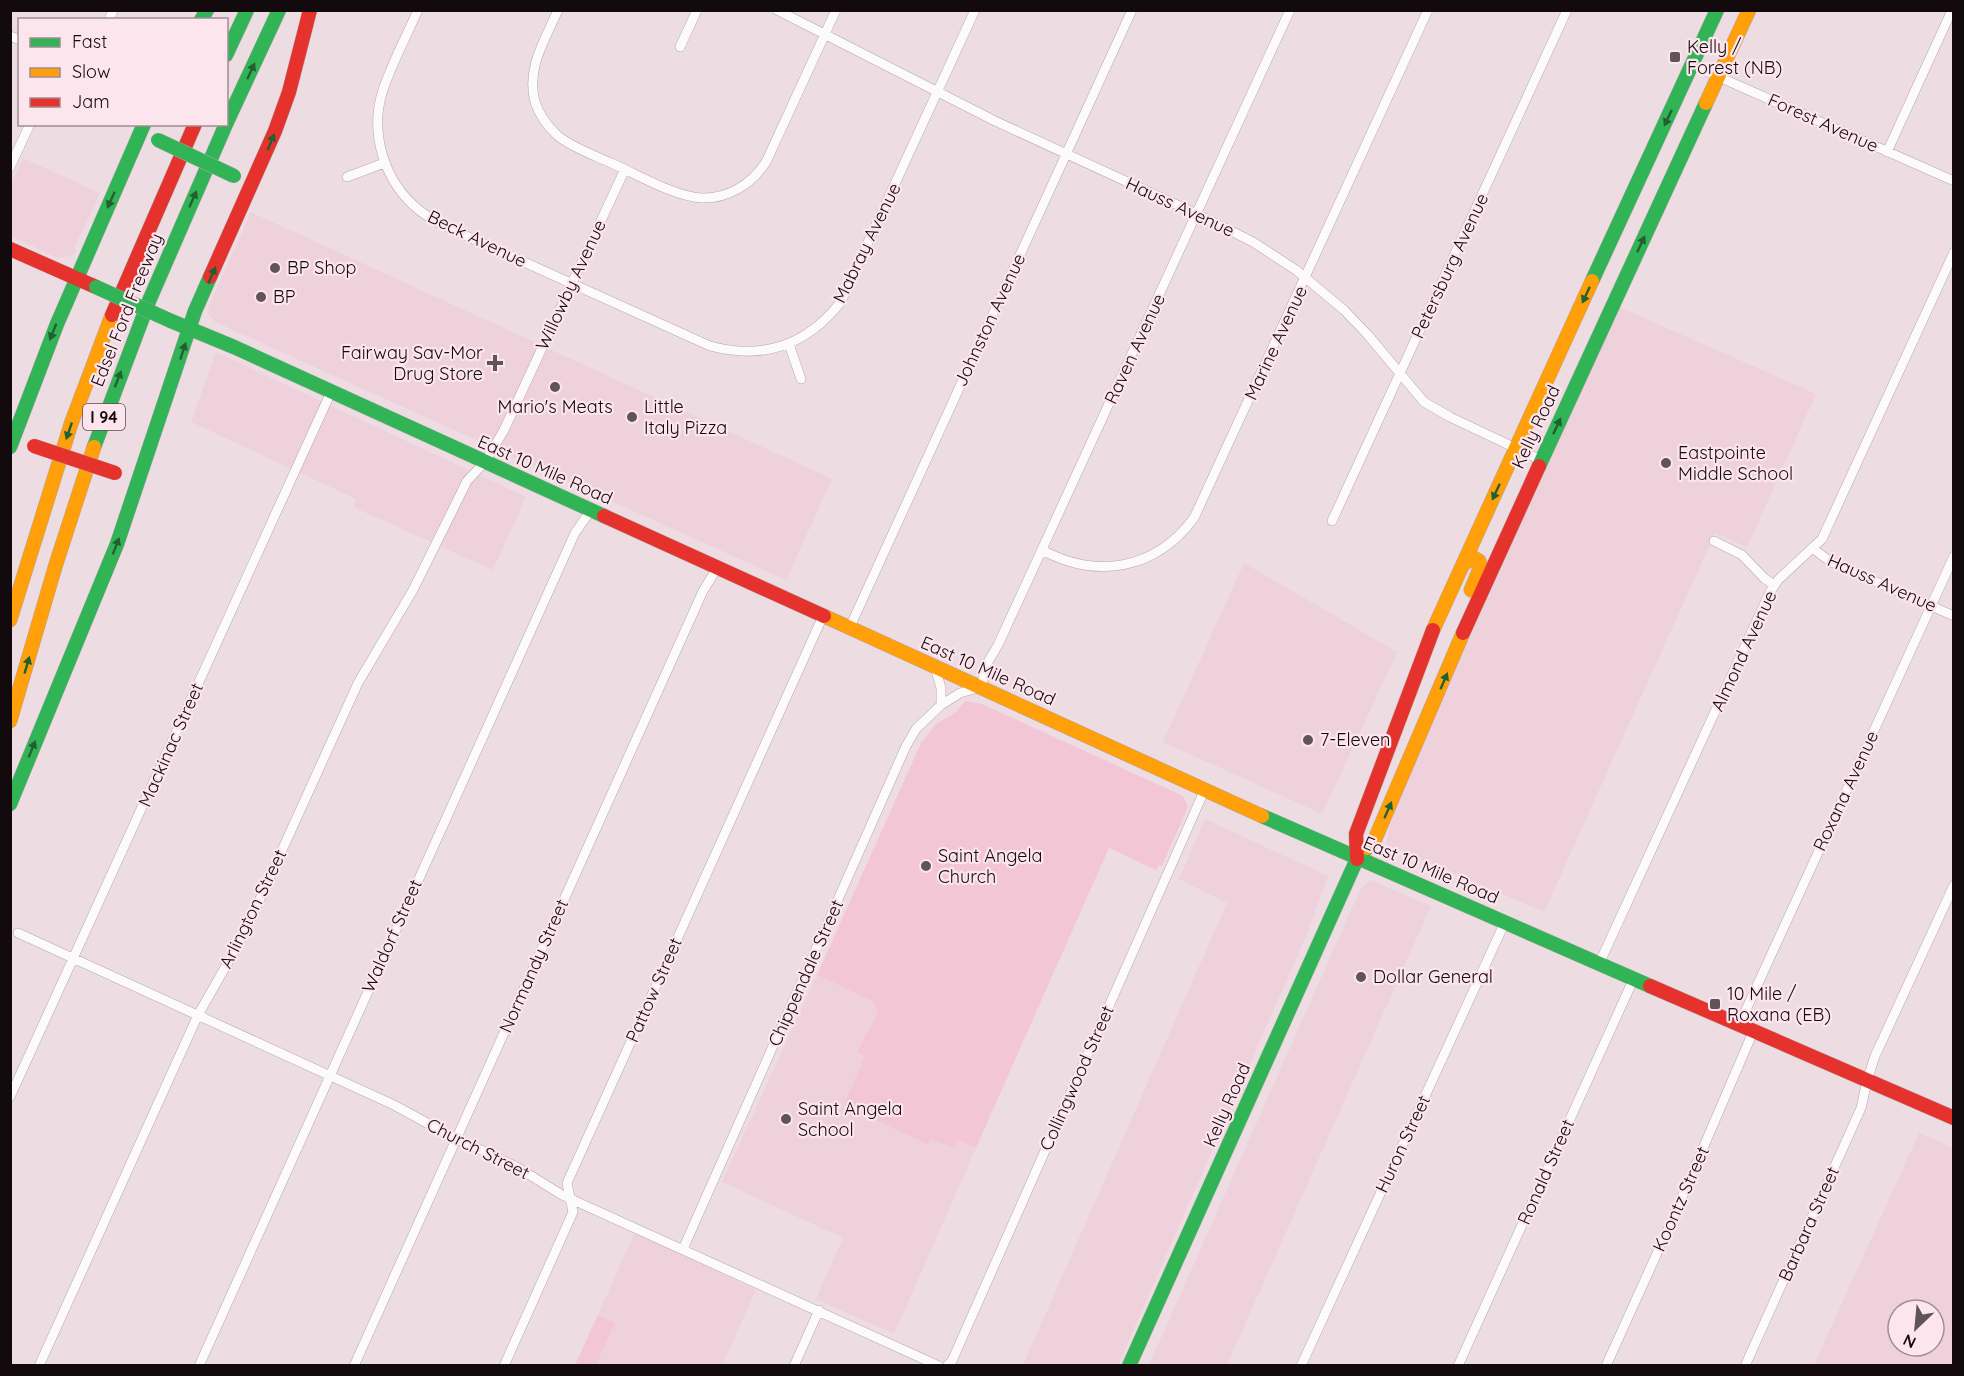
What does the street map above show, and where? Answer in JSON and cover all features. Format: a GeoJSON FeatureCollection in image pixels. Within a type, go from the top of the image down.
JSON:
{"type":"FeatureCollection","features":[{"type":"Feature","properties":{"kind":"main road"},"geometry":{"type":"LineString","coordinates":[[228,51],[247,10]]}},
{"type":"Feature","properties":{"kind":"main road","name":"Edsel Ford Freeway"},"geometry":{"type":"LineString","coordinates":[[228,120],[279,10]]}},
{"type":"Feature","properties":{"kind":"main road"},"geometry":{"type":"LineString","coordinates":[[10,804],[109,564],[195,311],[248,196],[283,110],[310,10]]}},
{"type":"Feature","properties":{"kind":"main road","name":"Kelly Road"},"geometry":{"type":"LineString","coordinates":[[1357,858],[1356,834],[1424,650],[1717,10]]}},
{"type":"Feature","properties":{"kind":"main road","name":"Kelly Road"},"geometry":{"type":"LineString","coordinates":[[1129,1365],[1357,858],[1375,839],[1466,624],[1749,10]]}},
{"type":"Feature","properties":{"kind":"main road"},"geometry":{"type":"LineString","coordinates":[[10,447],[34,379],[75,278],[143,126]]}},
{"type":"Feature","properties":{"kind":"main road","name":"Edsel Ford Freeway"},"geometry":{"type":"LineString","coordinates":[[10,620],[54,475],[94,361],[128,276],[194,126]]}},
{"type":"Feature","properties":{"kind":"main road","name":"Edsel Ford Freeway"},"geometry":{"type":"LineString","coordinates":[[10,721],[106,410],[153,288],[225,126]]}},
{"type":"Feature","properties":{"kind":"main road"},"geometry":{"type":"LineString","coordinates":[[135,146],[146,140],[158,141],[234,176],[243,184],[248,196]]}},
{"type":"Feature","properties":{"kind":"main road","name":"East 10 Mile Road"},"geometry":{"type":"LineString","coordinates":[[10,249],[234,347],[849,629],[1357,858],[1953,1118]]}},
{"type":"Feature","properties":{"kind":"main road"},"geometry":{"type":"LineString","coordinates":[[18,426],[24,439],[34,446],[115,474],[129,475],[144,466]]}},
{"type":"Feature","properties":{"kind":"main road"},"geometry":{"type":"LineString","coordinates":[[1463,564],[1474,558],[1482,566],[1463,609],[1466,624]]}},
{"type":"Feature","properties":{"kind":"main road"},"geometry":{"type":"LineString","coordinates":[[1420,734],[1409,733],[1405,726],[1423,680],[1424,650]]}},
{"type":"Feature","properties":{"kind":"street","name":"Beck Avenue"},"geometry":{"type":"LineString","coordinates":[[418,10],[380,101],[378,122],[380,149],[384,163],[404,195],[435,221],[572,284]]}},
{"type":"Feature","properties":{"kind":"street"},"geometry":{"type":"LineString","coordinates":[[558,10],[534,67],[533,88],[538,109],[549,126],[566,141],[625,169],[677,192],[702,198],[730,193],[752,180],[766,162],[836,10]]}},
{"type":"Feature","properties":{"kind":"street"},"geometry":{"type":"LineString","coordinates":[[680,46],[697,10]]}},
{"type":"Feature","properties":{"kind":"street","name":"Hauss Avenue"},"geometry":{"type":"LineString","coordinates":[[777,10],[938,93],[1253,242],[1325,293],[1367,334],[1416,393],[1434,409],[1541,460]]}},
{"type":"Feature","properties":{"kind":"street","name":"Mabray Avenue"},"geometry":{"type":"LineString","coordinates":[[572,284],[710,346],[729,351],[768,350],[789,344],[815,329],[840,303],[975,10]]}},
{"type":"Feature","properties":{"kind":"street","name":"Johnston Avenue"},"geometry":{"type":"LineString","coordinates":[[849,629],[1132,10]]}},
{"type":"Feature","properties":{"kind":"street","name":"Raven Avenue"},"geometry":{"type":"LineString","coordinates":[[981,687],[988,662],[998,645],[1290,10]]}},
{"type":"Feature","properties":{"kind":"street","name":"Marine Avenue"},"geometry":{"type":"LineString","coordinates":[[1041,550],[1080,565],[1119,566],[1143,559],[1159,551],[1180,535],[1194,518],[1428,10]]}},
{"type":"Feature","properties":{"kind":"street","name":"Petersburg Avenue"},"geometry":{"type":"LineString","coordinates":[[1332,521],[1567,10]]}},
{"type":"Feature","properties":{"kind":"street"},"geometry":{"type":"LineString","coordinates":[[1887,152],[1952,10]]}},
{"type":"Feature","properties":{"kind":"street"},"geometry":{"type":"LineString","coordinates":[[1943,28],[1953,33]]}},
{"type":"Feature","properties":{"kind":"street","name":"Forest Avenue"},"geometry":{"type":"LineString","coordinates":[[1692,65],[1953,181]]}},
{"type":"Feature","properties":{"kind":"street"},"geometry":{"type":"LineString","coordinates":[[10,167],[29,126]]}},
{"type":"Feature","properties":{"kind":"street"},"geometry":{"type":"LineString","coordinates":[[347,177],[384,163]]}},
{"type":"Feature","properties":{"kind":"street","name":"Willowby Avenue"},"geometry":{"type":"LineString","coordinates":[[485,462],[518,402],[625,169]]}},
{"type":"Feature","properties":{"kind":"street","name":"Almond Avenue"},"geometry":{"type":"LineString","coordinates":[[1599,964],[1774,585],[1822,539],[1829,526],[1953,252]]}},
{"type":"Feature","properties":{"kind":"street"},"geometry":{"type":"LineString","coordinates":[[789,344],[801,379]]}},
{"type":"Feature","properties":{"kind":"street","name":"Mackinac Street"},"geometry":{"type":"LineString","coordinates":[[10,1097],[331,392]]}},
{"type":"Feature","properties":{"kind":"street","name":"Arlington Street"},"geometry":{"type":"LineString","coordinates":[[39,1365],[198,1015],[243,936],[358,683],[413,590],[466,481],[485,462]]}},
{"type":"Feature","properties":{"kind":"street","name":"Waldorf Street"},"geometry":{"type":"LineString","coordinates":[[199,1365],[575,533],[591,510]]}},
{"type":"Feature","properties":{"kind":"street"},"geometry":{"type":"LineString","coordinates":[[1714,541],[1742,555],[1774,585]]}},
{"type":"Feature","properties":{"kind":"street","name":"Hauss Avenue"},"geometry":{"type":"LineString","coordinates":[[1812,548],[1826,560],[1953,616]]}},
{"type":"Feature","properties":{"kind":"street","name":"Roxana Avenue"},"geometry":{"type":"LineString","coordinates":[[1739,1025],[1953,556]]}},
{"type":"Feature","properties":{"kind":"street","name":"Normandy Street"},"geometry":{"type":"LineString","coordinates":[[354,1365],[698,602],[717,568]]}},
{"type":"Feature","properties":{"kind":"street","name":"Pattow Street"},"geometry":{"type":"LineString","coordinates":[[504,1365],[573,1212],[567,1183],[823,616]]}},
{"type":"Feature","properties":{"kind":"street"},"geometry":{"type":"LineString","coordinates":[[935,666],[941,688],[941,705]]}},
{"type":"Feature","properties":{"kind":"street","name":"Chippendale Street"},"geometry":{"type":"LineString","coordinates":[[683,1249],[906,746],[916,729],[941,705],[960,693],[981,687]]}},
{"type":"Feature","properties":{"kind":"street","name":"Collingwood Street"},"geometry":{"type":"LineString","coordinates":[[947,1365],[952,1361],[1204,789]]}},
{"type":"Feature","properties":{"kind":"street","name":"Barbara Street"},"geometry":{"type":"LineString","coordinates":[[1745,1365],[1861,1108],[1875,1056],[1953,885]]}},
{"type":"Feature","properties":{"kind":"street","name":"Huron Street"},"geometry":{"type":"LineString","coordinates":[[1301,1365],[1505,922]]}},
{"type":"Feature","properties":{"kind":"street","name":"Church Street"},"geometry":{"type":"LineString","coordinates":[[18,933],[394,1105],[500,1158],[570,1198],[939,1365]]}},
{"type":"Feature","properties":{"kind":"street","name":"Ronald Street"},"geometry":{"type":"LineString","coordinates":[[1458,1365],[1634,978]]}},
{"type":"Feature","properties":{"kind":"street","name":"Koontz Street"},"geometry":{"type":"LineString","coordinates":[[1606,1365],[1673,1218],[1753,1032]]}},
{"type":"Feature","properties":{"kind":"street"},"geometry":{"type":"LineString","coordinates":[[794,1365],[819,1310]]}},
{"type":"Feature","properties":{"kind":"shaded area"},"geometry":{"type":"Polygon","coordinates":[[[23,158],[100,193],[75,246],[76,252],[70,256],[61,258],[53,256],[11,236],[11,184],[23,158]]]}},
{"type":"Feature","properties":{"kind":"shaded area"},"geometry":{"type":"Polygon","coordinates":[[[251,212],[832,479],[786,580],[215,322],[208,313],[209,306],[251,212]]]}},
{"type":"Feature","properties":{"kind":"shaded area","name":"Eastpointe Middle School"},"geometry":{"type":"Polygon","coordinates":[[[1619,307],[1816,394],[1747,547],[1715,533],[1544,912],[1386,844],[1390,823],[1465,647],[1619,307]]]}},
{"type":"Feature","properties":{"kind":"shaded area"},"geometry":{"type":"Polygon","coordinates":[[[216,352],[526,497],[493,570],[353,507],[356,499],[191,422],[216,352]]]}},
{"type":"Feature","properties":{"kind":"shaded area"},"geometry":{"type":"Polygon","coordinates":[[[1244,563],[1397,652],[1322,814],[1163,742],[1244,563]]]}},
{"type":"Feature","properties":{"kind":"shaded area"},"geometry":{"type":"Polygon","coordinates":[[[965,701],[982,704],[1183,796],[1188,807],[1162,866],[1159,865],[1156,870],[1109,848],[976,1148],[957,1139],[953,1147],[931,1139],[927,1144],[844,1105],[865,1056],[857,1052],[878,1012],[874,1002],[817,975],[921,743],[936,724],[956,712],[965,701]]]}},
{"type":"Feature","properties":{"kind":"shaded area"},"geometry":{"type":"Polygon","coordinates":[[[1205,819],[1328,876],[1306,936],[1118,1365],[1023,1365],[1227,903],[1179,879],[1205,819]]]}},
{"type":"Feature","properties":{"kind":"shaded area"},"geometry":{"type":"Polygon","coordinates":[[[1370,880],[1431,906],[1227,1365],[1149,1365],[1360,890],[1370,880]]]}},
{"type":"Feature","properties":{"kind":"shaded area"},"geometry":{"type":"Polygon","coordinates":[[[817,975],[874,1002],[878,1012],[857,1052],[865,1056],[927,1144],[930,1139],[957,1139],[976,1148],[894,1334],[816,1299],[843,1238],[722,1182],[817,975]]]}},
{"type":"Feature","properties":{"kind":"shaded area"},"geometry":{"type":"Polygon","coordinates":[[[1919,1133],[1953,1148],[1953,1365],[1814,1365],[1919,1133]]]}},
{"type":"Feature","properties":{"kind":"shaded area"},"geometry":{"type":"Polygon","coordinates":[[[635,1232],[756,1290],[722,1365],[575,1366],[635,1232]]]}},
{"type":"Feature","properties":{"kind":"shaded area"},"geometry":{"type":"Polygon","coordinates":[[[598,1315],[615,1323],[596,1365],[575,1365],[598,1315]]]}},
{"type":"Feature","properties":{"kind":"traffic: fast"},"geometry":{"type":"LineString","coordinates":[[202,18],[207,10]]}},
{"type":"Feature","properties":{"kind":"traffic: fast"},"geometry":{"type":"LineString","coordinates":[[228,51],[247,10]]}},
{"type":"Feature","properties":{"kind":"traffic: fast"},"geometry":{"type":"LineString","coordinates":[[228,120],[279,10]]}},
{"type":"Feature","properties":{"kind":"traffic: fast"},"geometry":{"type":"LineString","coordinates":[[1592,281],[1717,10]]}},
{"type":"Feature","properties":{"kind":"traffic: fast"},"geometry":{"type":"LineString","coordinates":[[1539,466],[1706,103]]}},
{"type":"Feature","properties":{"kind":"traffic: fast"},"geometry":{"type":"LineString","coordinates":[[10,447],[57,324],[143,126]]}},
{"type":"Feature","properties":{"kind":"traffic: fast"},"geometry":{"type":"LineString","coordinates":[[94,447],[149,301],[225,126]]}},
{"type":"Feature","properties":{"kind":"traffic: fast"},"geometry":{"type":"LineString","coordinates":[[158,140],[234,176]]}},
{"type":"Feature","properties":{"kind":"traffic: fast"},"geometry":{"type":"LineString","coordinates":[[10,804],[117,544],[195,311],[210,277]]}},
{"type":"Feature","properties":{"kind":"traffic: fast"},"geometry":{"type":"LineString","coordinates":[[96,287],[171,321]]}},
{"type":"Feature","properties":{"kind":"traffic: fast"},"geometry":{"type":"LineString","coordinates":[[171,321],[234,347],[604,516]]}},
{"type":"Feature","properties":{"kind":"traffic: fast"},"geometry":{"type":"LineString","coordinates":[[1262,816],[1650,986]]}},
{"type":"Feature","properties":{"kind":"traffic: fast"},"geometry":{"type":"LineString","coordinates":[[1129,1366],[1357,859],[1367,848]]}},
{"type":"Feature","properties":{"kind":"traffic: slow"},"geometry":{"type":"LineString","coordinates":[[1706,103],[1749,10]]}},
{"type":"Feature","properties":{"kind":"traffic: slow"},"geometry":{"type":"LineString","coordinates":[[1433,630],[1592,281]]}},
{"type":"Feature","properties":{"kind":"traffic: slow"},"geometry":{"type":"LineString","coordinates":[[10,620],[71,424],[112,315]]}},
{"type":"Feature","properties":{"kind":"traffic: slow"},"geometry":{"type":"LineString","coordinates":[[10,721],[56,564],[94,447]]}},
{"type":"Feature","properties":{"kind":"traffic: slow"},"geometry":{"type":"LineString","coordinates":[[1463,564],[1474,558],[1481,566],[1471,590]]}},
{"type":"Feature","properties":{"kind":"traffic: slow"},"geometry":{"type":"LineString","coordinates":[[824,616],[1262,816]]}},
{"type":"Feature","properties":{"kind":"traffic: slow"},"geometry":{"type":"LineString","coordinates":[[1367,848],[1375,839],[1463,633]]}},
{"type":"Feature","properties":{"kind":"traffic: jam"},"geometry":{"type":"LineString","coordinates":[[210,277],[275,131],[289,92],[310,10]]}},
{"type":"Feature","properties":{"kind":"traffic: jam"},"geometry":{"type":"LineString","coordinates":[[112,315],[194,126]]}},
{"type":"Feature","properties":{"kind":"traffic: jam"},"geometry":{"type":"LineString","coordinates":[[10,249],[96,287]]}},
{"type":"Feature","properties":{"kind":"traffic: jam"},"geometry":{"type":"LineString","coordinates":[[34,446],[115,473]]}},
{"type":"Feature","properties":{"kind":"traffic: jam"},"geometry":{"type":"LineString","coordinates":[[1463,633],[1539,466]]}},
{"type":"Feature","properties":{"kind":"traffic: jam"},"geometry":{"type":"LineString","coordinates":[[604,516],[824,616]]}},
{"type":"Feature","properties":{"kind":"traffic: jam"},"geometry":{"type":"LineString","coordinates":[[1357,859],[1356,834],[1433,630]]}},
{"type":"Feature","properties":{"kind":"traffic: jam"},"geometry":{"type":"LineString","coordinates":[[1650,986],[1954,1118]]}},
{"type":"Feature","properties":{"kind":"place","name":"Kelly / Forest (NB)"},"geometry":{"type":"Point","coordinates":[1675,57]}},
{"type":"Feature","properties":{"kind":"place","name":"BP Shop"},"geometry":{"type":"Point","coordinates":[275,268]}},
{"type":"Feature","properties":{"kind":"place","name":"BP"},"geometry":{"type":"Point","coordinates":[261,297]}},
{"type":"Feature","properties":{"kind":"place","name":"Fairway Sav-Mor Drug Store"},"geometry":{"type":"Point","coordinates":[495,363]}},
{"type":"Feature","properties":{"kind":"place","name":"Mario's Meats"},"geometry":{"type":"Point","coordinates":[555,387]}},
{"type":"Feature","properties":{"kind":"place","name":"Little Italy Pizza"},"geometry":{"type":"Point","coordinates":[632,417]}},
{"type":"Feature","properties":{"kind":"place","name":"Eastpointe Middle School"},"geometry":{"type":"Point","coordinates":[1666,463]}},
{"type":"Feature","properties":{"kind":"place","name":"7-Eleven"},"geometry":{"type":"Point","coordinates":[1308,740]}},
{"type":"Feature","properties":{"kind":"place","name":"Saint Angela Church"},"geometry":{"type":"Point","coordinates":[926,866]}},
{"type":"Feature","properties":{"kind":"place","name":"Dollar General"},"geometry":{"type":"Point","coordinates":[1361,977]}},
{"type":"Feature","properties":{"kind":"place","name":"10 Mile / Roxana (EB)"},"geometry":{"type":"Point","coordinates":[1715,1004]}},
{"type":"Feature","properties":{"kind":"place","name":"Saint Angela School"},"geometry":{"type":"Point","coordinates":[786,1119]}}]}
